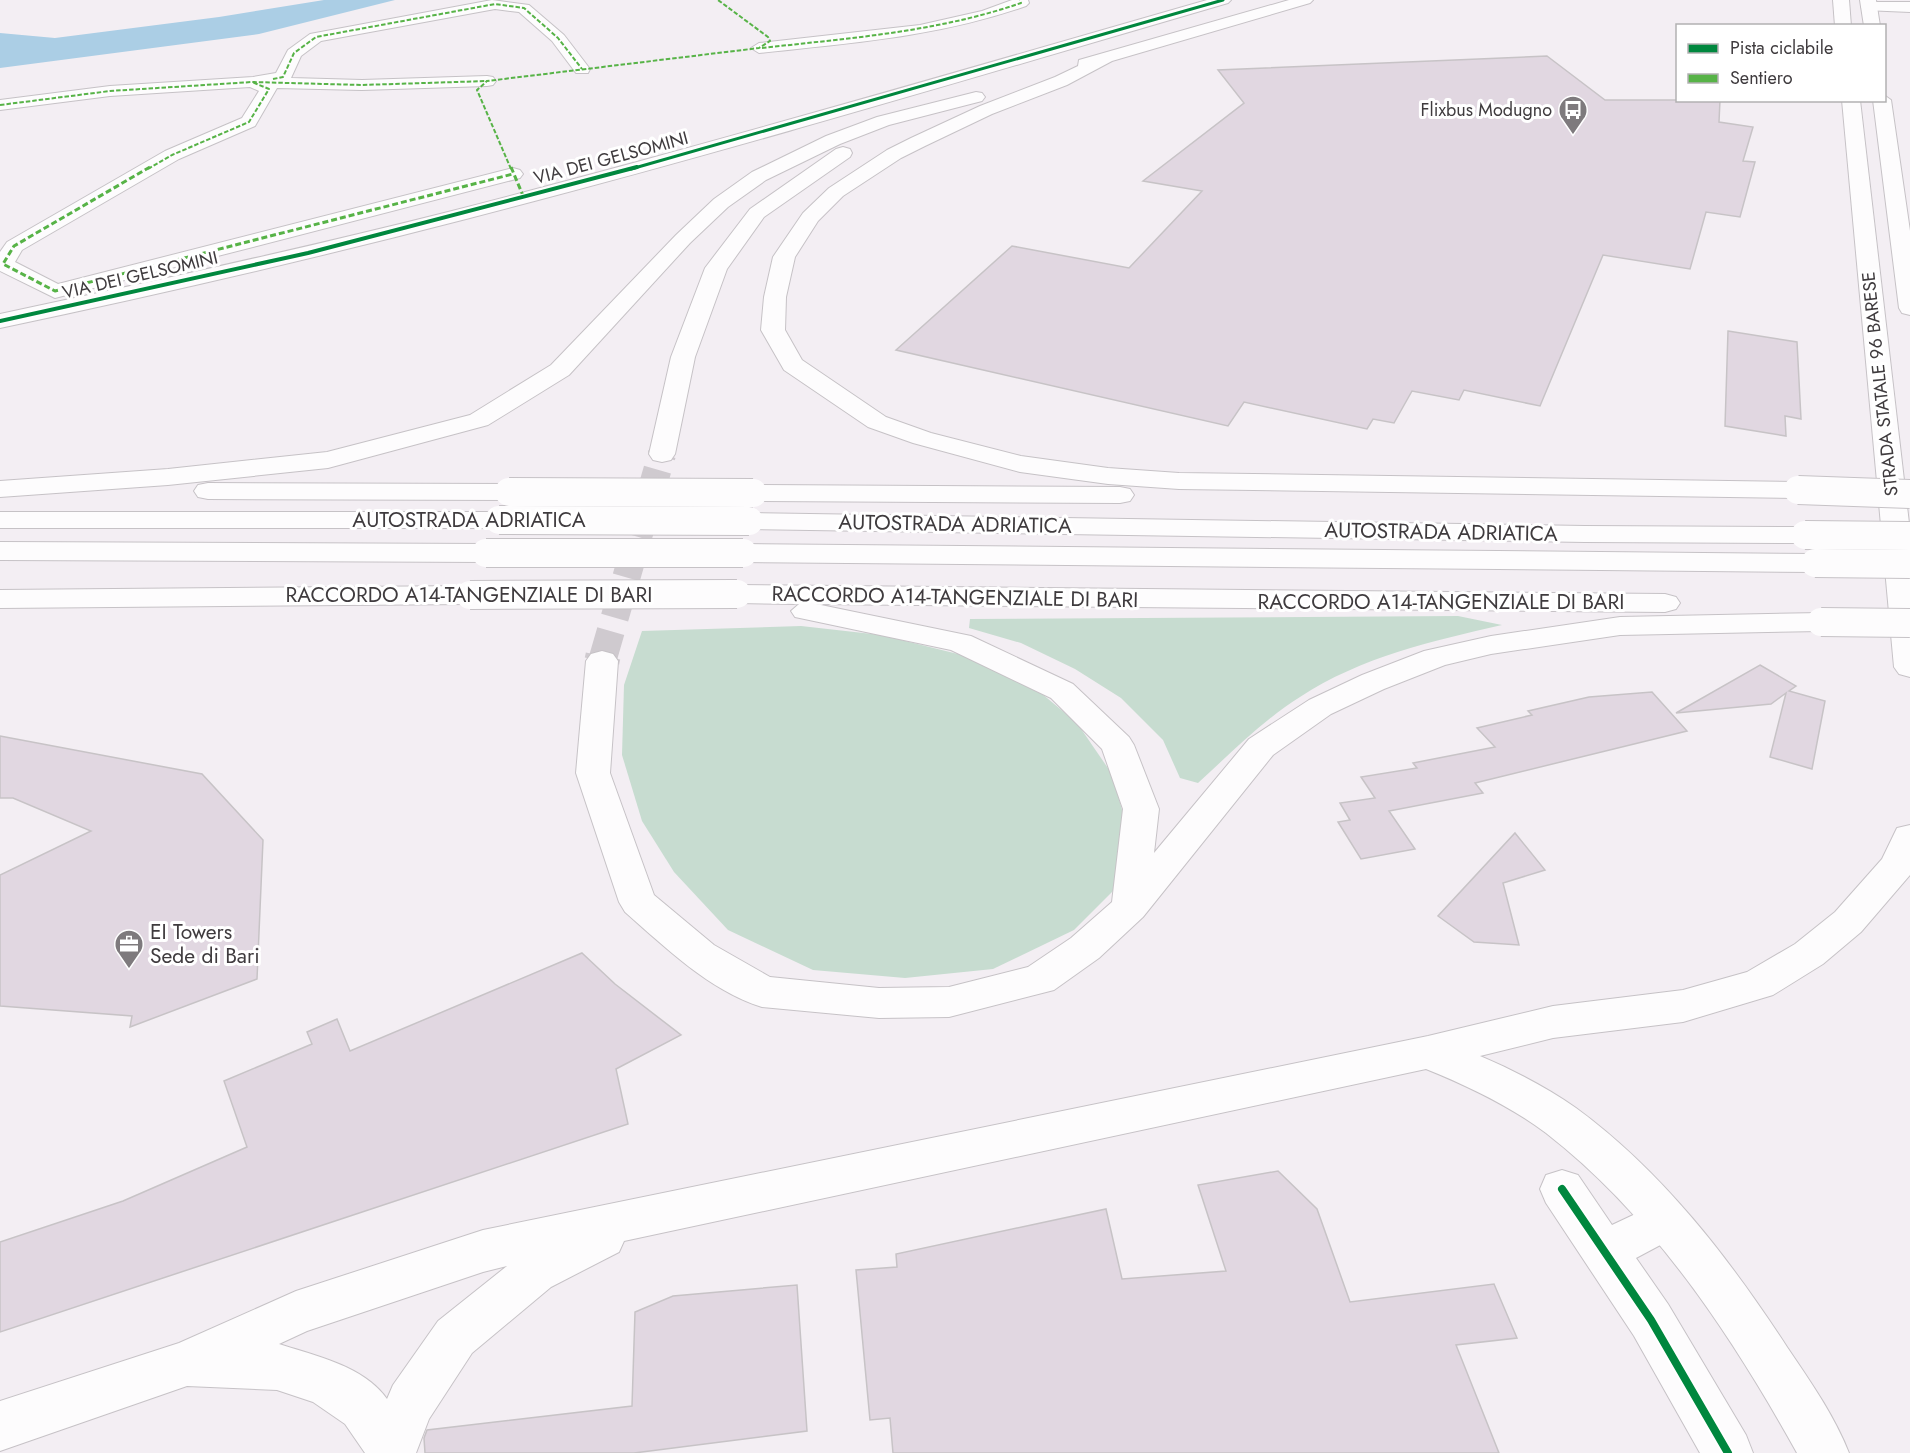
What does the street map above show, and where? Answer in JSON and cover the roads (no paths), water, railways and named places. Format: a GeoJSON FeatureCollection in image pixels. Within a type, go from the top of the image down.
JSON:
{"type":"FeatureCollection","features":[{"type":"Feature","properties":{"kind":"main road"},"geometry":{"type":"LineString","coordinates":[[759,48],[920,30],[986,15],[1021,3],[1020,0]]}},
{"type":"Feature","properties":{"kind":"main road","name":"VIA DEI GELSOMINI"},"geometry":{"type":"LineString","coordinates":[[0,321],[258,264],[524,198],[824,115],[1223,0]]}},
{"type":"Feature","properties":{"kind":"main road"},"geometry":{"type":"LineString","coordinates":[[0,490],[168,477],[328,460],[479,420],[560,370],[698,225],[721,203],[759,176],[832,140],[873,125],[980,96],[1305,0]]}},
{"type":"Feature","properties":{"kind":"main road"},"geometry":{"type":"LineString","coordinates":[[1841,0],[1843,24]]}},
{"type":"Feature","properties":{"kind":"main road"},"geometry":{"type":"LineString","coordinates":[[252,82],[283,77],[294,53],[316,37],[495,4],[524,8],[558,38],[582,69]]}},
{"type":"Feature","properties":{"kind":"main road"},"geometry":{"type":"LineString","coordinates":[[1872,24],[1869,4],[1910,7]]}},
{"type":"Feature","properties":{"kind":"main road"},"geometry":{"type":"LineString","coordinates":[[1105,58],[1061,81],[951,125],[894,154],[836,192],[810,217],[784,257],[775,297],[773,330],[793,365],[877,422],[922,438],[1020,464],[1108,476],[1179,481],[1801,495],[1910,500]]}},
{"type":"Feature","properties":{"kind":"main road"},"geometry":{"type":"LineString","coordinates":[[0,105],[110,91],[252,82],[362,85],[487,81]]}},
{"type":"Feature","properties":{"kind":"main road"},"geometry":{"type":"LineString","coordinates":[[252,82],[269,89],[249,122],[172,155],[14,246],[3,264],[55,291],[513,174]]}},
{"type":"Feature","properties":{"kind":"main road"},"geometry":{"type":"LineString","coordinates":[[662,454],[683,357],[716,268],[757,213],[840,155],[907,123],[980,96]]}},
{"type":"Feature","properties":{"kind":"main road","name":"STRADA STATALE 96 BARESE"},"geometry":{"type":"LineString","coordinates":[[1851,102],[1910,667]]}},
{"type":"Feature","properties":{"kind":"main road","name":"STRADA STATALE 96 BARESE"},"geometry":{"type":"LineString","coordinates":[[1882,102],[1910,308]]}},
{"type":"Feature","properties":{"kind":"main road"},"geometry":{"type":"LineString","coordinates":[[0,490],[1910,494]]}},
{"type":"Feature","properties":{"kind":"main road","name":"AUTOSTRADA ADRIATICA"},"geometry":{"type":"LineString","coordinates":[[0,520],[749,521],[1585,534],[1910,536]]}},
{"type":"Feature","properties":{"kind":"main road","name":"AUTOSTRADA ADRIATICA"},"geometry":{"type":"LineString","coordinates":[[0,551],[743,553],[1910,564]]}},
{"type":"Feature","properties":{"kind":"main road"},"geometry":{"type":"LineString","coordinates":[[745,595],[776,606],[824,614],[960,644],[1062,691],[1117,745],[1141,809],[1131,907]]}},
{"type":"Feature","properties":{"kind":"main road","name":"RACCORDO A14-TANGENZIALE DI BARI"},"geometry":{"type":"LineString","coordinates":[[0,599],[745,595],[1291,601],[1823,613],[1910,604]]}},
{"type":"Feature","properties":{"kind":"main road"},"geometry":{"type":"LineString","coordinates":[[602,661],[592,773],[638,902],[700,955],[762,992],[879,1003],[949,1002],[1040,979],[1085,948],[1131,907],[1261,747],[1320,707],[1373,682],[1435,658],[1480,648],[1620,626],[1823,613],[1910,623]]}},
{"type":"Feature","properties":{"kind":"main road"},"geometry":{"type":"LineString","coordinates":[[0,1426],[187,1363],[296,1313],[483,1251],[1428,1052],[1552,1022],[1683,1006],[1759,984],[1809,954],[1848,922],[1897,866],[1910,837]]}},
{"type":"Feature","properties":{"kind":"main road"},"geometry":{"type":"LineString","coordinates":[[1428,1052],[1507,1087],[1559,1120],[1609,1161],[1648,1199],[1740,1317],[1824,1453]]}},
{"type":"Feature","properties":{"kind":"main road"},"geometry":{"type":"LineString","coordinates":[[1562,1190],[1651,1320],[1728,1453]]}},
{"type":"Feature","properties":{"kind":"main road"},"geometry":{"type":"LineString","coordinates":[[391,1450],[411,1402],[455,1337],[535,1272],[648,1216]]}},
{"type":"Feature","properties":{"kind":"main road"},"geometry":{"type":"LineString","coordinates":[[1604,1252],[1665,1221]]}},
{"type":"Feature","properties":{"kind":"main road"},"geometry":{"type":"LineString","coordinates":[[187,1363],[277,1367],[327,1383],[363,1407],[391,1450]]}},
{"type":"Feature","properties":{"kind":"water"},"geometry":{"type":"Polygon","coordinates":[[[324,0],[395,0],[259,34],[0,68],[0,33],[55,38],[219,17],[324,0]]]}},
{"type":"Feature","properties":{"kind":"tunnel"},"geometry":{"type":"LineString","coordinates":[[603,658],[662,454]]}},
{"type":"Feature","properties":{"kind":"tunnel"},"geometry":{"type":"LineString","coordinates":[[602,661],[603,656]]}},
{"type":"Feature","properties":{"kind":"place","name":"Flixbus Modugno"},"geometry":{"type":"Point","coordinates":[1573,136]}},
{"type":"Feature","properties":{"kind":"place","name":"EI Towers Sede di Bari"},"geometry":{"type":"Point","coordinates":[129,970]}}]}
